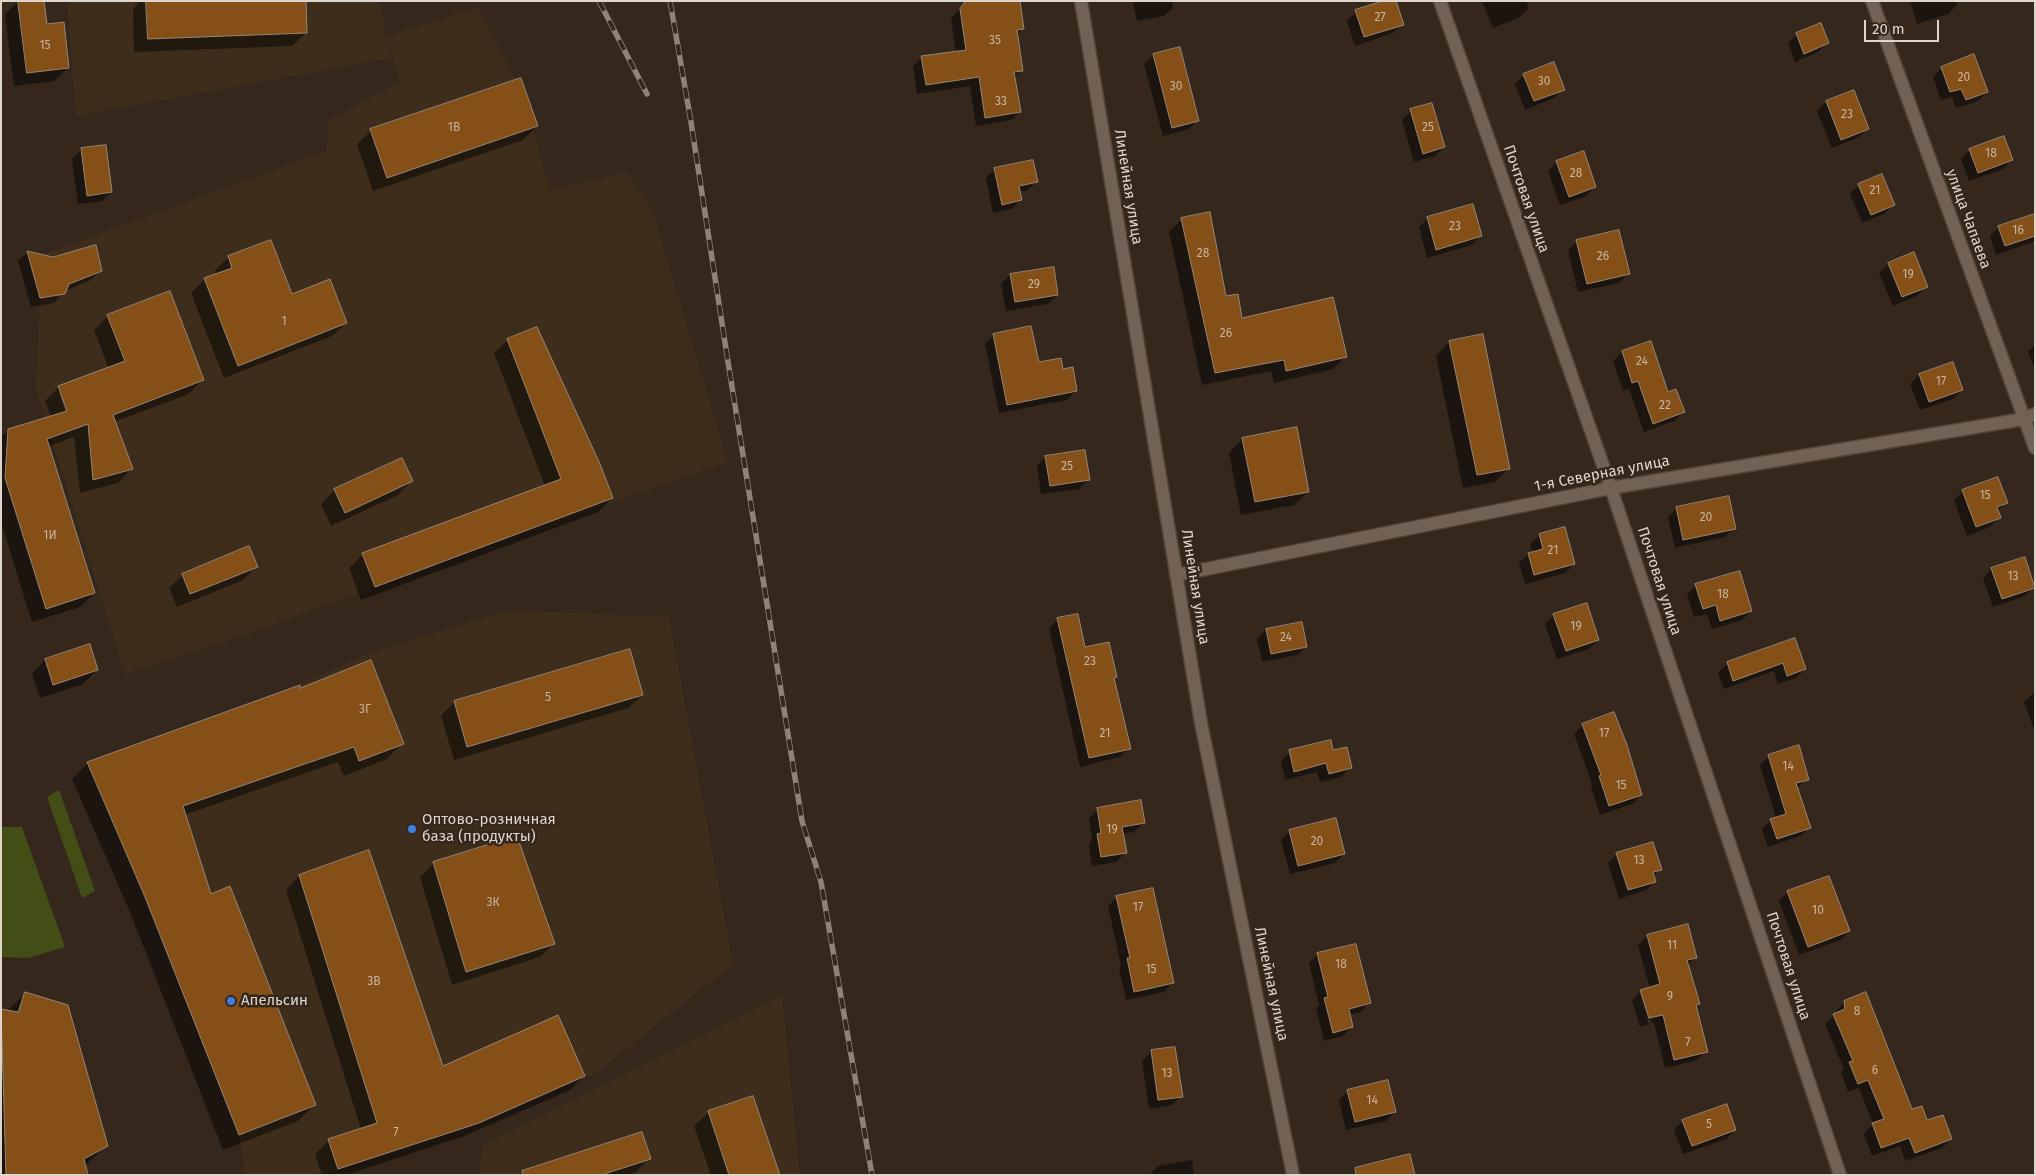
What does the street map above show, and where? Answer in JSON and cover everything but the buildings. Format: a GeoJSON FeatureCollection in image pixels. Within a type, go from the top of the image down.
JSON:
{"type":"FeatureCollection","features":[{"type":"Feature","properties":{"kind":"street","name":"Линейная улица"},"geometry":{"type":"LineString","coordinates":[[1080,1],[1201,723],[1294,1175]]}},
{"type":"Feature","properties":{"kind":"street","name":"Почтовая улица"},"geometry":{"type":"LineString","coordinates":[[1440,1],[1611,488],[1840,1175]]}},
{"type":"Feature","properties":{"kind":"street","name":"улица Чапаева"},"geometry":{"type":"LineString","coordinates":[[1872,1],[2029,416],[2035,448]]}},
{"type":"Feature","properties":{"kind":"street","name":"1-я Северная улица"},"geometry":{"type":"LineString","coordinates":[[1176,575],[1611,488],[2029,416]]}},
{"type":"Feature","properties":{"kind":"shaded area"},"geometry":{"type":"Polygon","coordinates":[[[67,1],[379,1],[387,36],[478,7],[524,95],[550,190],[627,172],[653,212],[728,462],[478,549],[251,633],[125,674],[36,388],[40,298],[27,251],[44,254],[326,151],[329,120],[400,82],[389,44],[391,58],[76,116],[67,1]]]}},
{"type":"Feature","properties":{"kind":"shaded area","name":"Оптово-розничная база (продукты)"},"geometry":{"type":"Polygon","coordinates":[[[509,610],[669,617],[733,964],[592,1076],[585,1076],[464,1127],[324,1175],[245,1175],[239,1135],[145,897],[87,762],[300,685],[366,654],[509,610]]]}},
{"type":"Feature","properties":{"kind":"shaded area"},"geometry":{"type":"Polygon","coordinates":[[[782,995],[800,1175],[479,1175],[482,1146],[782,995]]]}},
{"type":"Feature","properties":{"kind":"green space"},"geometry":{"type":"Polygon","coordinates":[[[59,790],[95,891],[82,898],[47,797],[59,790]]]}},
{"type":"Feature","properties":{"kind":"green space"},"geometry":{"type":"Polygon","coordinates":[[[1,827],[22,827],[65,947],[28,958],[1,957],[1,827]]]}},
{"type":"Feature","properties":{"kind":"railway"},"geometry":{"type":"LineString","coordinates":[[599,1],[647,94]]}},
{"type":"Feature","properties":{"kind":"railway"},"geometry":{"type":"LineString","coordinates":[[670,1],[691,122],[802,821],[821,882],[872,1175]]}},
{"type":"Feature","properties":{"kind":"place","name":"Оптово-розничная база (продукты)"},"geometry":{"type":"Point","coordinates":[412,829]}},
{"type":"Feature","properties":{"kind":"place","name":"Апельсин"},"geometry":{"type":"Point","coordinates":[231,1001]}}]}
